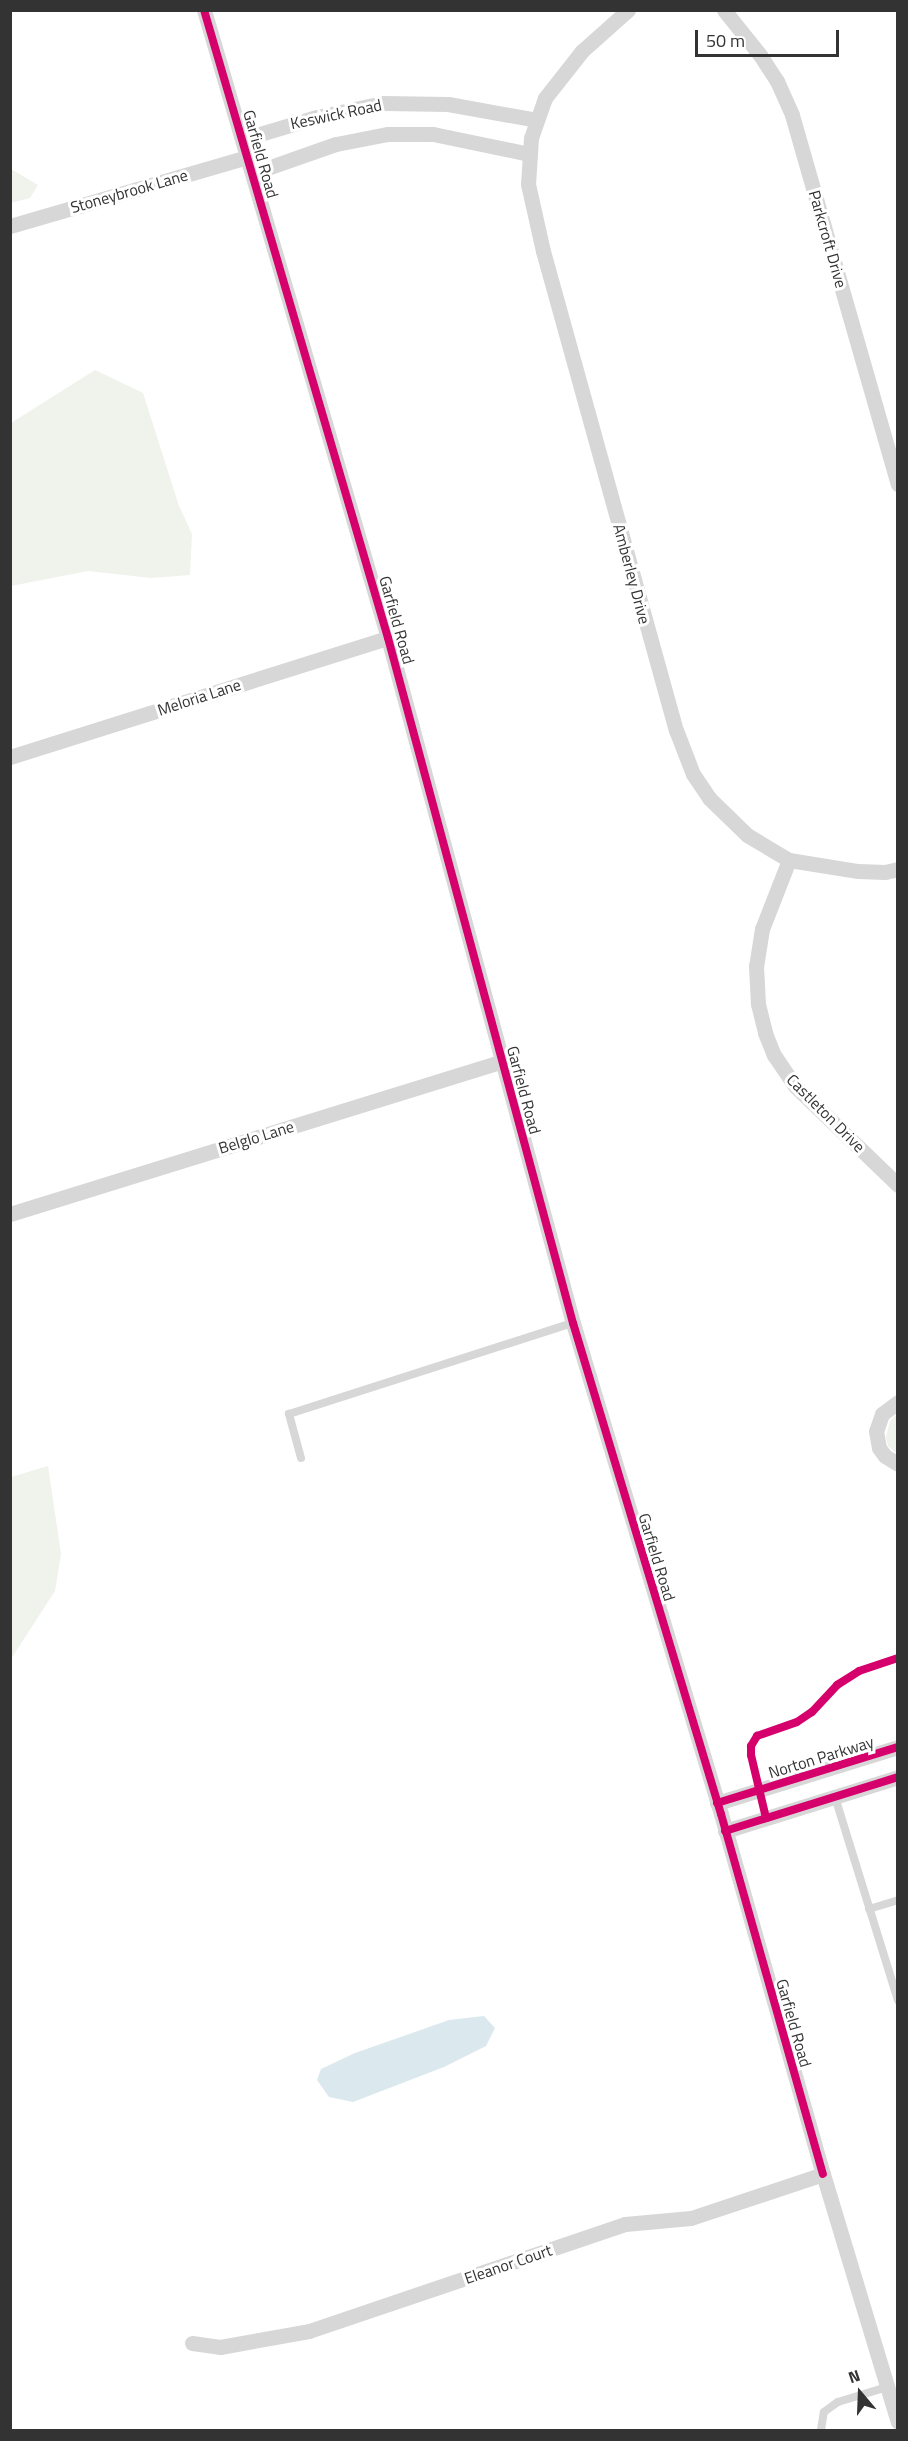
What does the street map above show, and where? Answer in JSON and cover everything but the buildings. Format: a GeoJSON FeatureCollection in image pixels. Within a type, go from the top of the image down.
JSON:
{"type":"FeatureCollection","features":[{"type":"Feature","properties":{"kind":"street","name":"Garfield Road"},"geometry":{"type":"LineString","coordinates":[[204,10],[388,638],[573,1323],[717,1803],[823,2174],[897,2422]]}},
{"type":"Feature","properties":{"kind":"street","name":"Amberley Drive"},"geometry":{"type":"LineString","coordinates":[[627,10],[564,70],[545,98],[531,138],[529,193],[685,756],[693,774],[720,812],[747,835],[789,860],[858,871],[885,872],[897,869]]}},
{"type":"Feature","properties":{"kind":"street","name":"Parkcroft Drive"},"geometry":{"type":"LineString","coordinates":[[724,10],[766,64],[777,81],[792,115],[897,484]]}},
{"type":"Feature","properties":{"kind":"street","name":"Keswick Road"},"geometry":{"type":"LineString","coordinates":[[243,140],[307,120],[383,103],[448,104],[537,120]]}},
{"type":"Feature","properties":{"kind":"street","name":"Keswick Road"},"geometry":{"type":"LineString","coordinates":[[253,173],[336,144],[388,134],[433,134],[530,154]]}},
{"type":"Feature","properties":{"kind":"street","name":"Stoneybrook Lane"},"geometry":{"type":"LineString","coordinates":[[10,226],[248,157]]}},
{"type":"Feature","properties":{"kind":"street","name":"Meloria Lane"},"geometry":{"type":"LineString","coordinates":[[10,757],[388,638]]}},
{"type":"Feature","properties":{"kind":"street","name":"Castleton Drive"},"geometry":{"type":"LineString","coordinates":[[789,860],[762,929],[756,966],[758,1004],[765,1033],[774,1055],[795,1086],[897,1185]]}},
{"type":"Feature","properties":{"kind":"street","name":"Belglo Lane"},"geometry":{"type":"LineString","coordinates":[[10,1214],[503,1061]]}},
{"type":"Feature","properties":{"kind":"street"},"geometry":{"type":"LineString","coordinates":[[897,1402],[882,1414],[876,1431],[879,1448],[885,1456],[897,1464]]}},
{"type":"Feature","properties":{"kind":"street","name":"Norton Parkway"},"geometry":{"type":"LineString","coordinates":[[717,1803],[897,1747]]}},
{"type":"Feature","properties":{"kind":"street"},"geometry":{"type":"LineString","coordinates":[[725,1831],[897,1777]]}},
{"type":"Feature","properties":{"kind":"street","name":"Eleanor Court"},"geometry":{"type":"LineString","coordinates":[[192,2343],[220,2348],[309,2331],[625,2224],[691,2218],[823,2174]]}},
{"type":"Feature","properties":{"kind":"lane"},"geometry":{"type":"LineString","coordinates":[[301,1458],[289,1414],[573,1323]]}},
{"type":"Feature","properties":{"kind":"lane"},"geometry":{"type":"LineString","coordinates":[[835,1797],[897,2000]]}},
{"type":"Feature","properties":{"kind":"lane"},"geometry":{"type":"LineString","coordinates":[[869,1909],[897,1900]]}},
{"type":"Feature","properties":{"kind":"lane"},"geometry":{"type":"LineString","coordinates":[[821,2430],[824,2412],[838,2402],[887,2387]]}},
{"type":"Feature","properties":{"kind":"shaded area"},"geometry":{"type":"Polygon","coordinates":[[[11,169],[38,185],[30,198],[11,203],[11,169]]]}},
{"type":"Feature","properties":{"kind":"shaded area"},"geometry":{"type":"Polygon","coordinates":[[[95,370],[143,393],[179,506],[192,534],[190,575],[151,578],[88,571],[11,586],[11,423],[95,370]]]}},
{"type":"Feature","properties":{"kind":"shaded area"},"geometry":{"type":"Polygon","coordinates":[[[897,1414],[897,1454],[888,1446],[886,1437],[890,1421],[897,1414]]]}},
{"type":"Feature","properties":{"kind":"shaded area"},"geometry":{"type":"Polygon","coordinates":[[[48,1466],[61,1554],[55,1591],[11,1659],[11,1477],[48,1466]]]}},
{"type":"Feature","properties":{"kind":"shaded area"},"geometry":{"type":"Polygon","coordinates":[[[484,2016],[495,2028],[486,2046],[444,2067],[353,2102],[329,2097],[317,2080],[321,2069],[355,2053],[449,2020],[484,2016]]]}},
{"type":"Feature","properties":{"kind":"cycle path"},"geometry":{"type":"LineString","coordinates":[[204,10],[388,638],[573,1323],[721,1814],[823,2174]]}},
{"type":"Feature","properties":{"kind":"cycle path"},"geometry":{"type":"LineString","coordinates":[[766,1818],[751,1755],[751,1746],[757,1736],[797,1722],[812,1712],[837,1685],[859,1671],[898,1658]]}},
{"type":"Feature","properties":{"kind":"cycle path"},"geometry":{"type":"LineString","coordinates":[[717,1803],[898,1747]]}},
{"type":"Feature","properties":{"kind":"cycle path"},"geometry":{"type":"LineString","coordinates":[[725,1831],[898,1777]]}}]}
